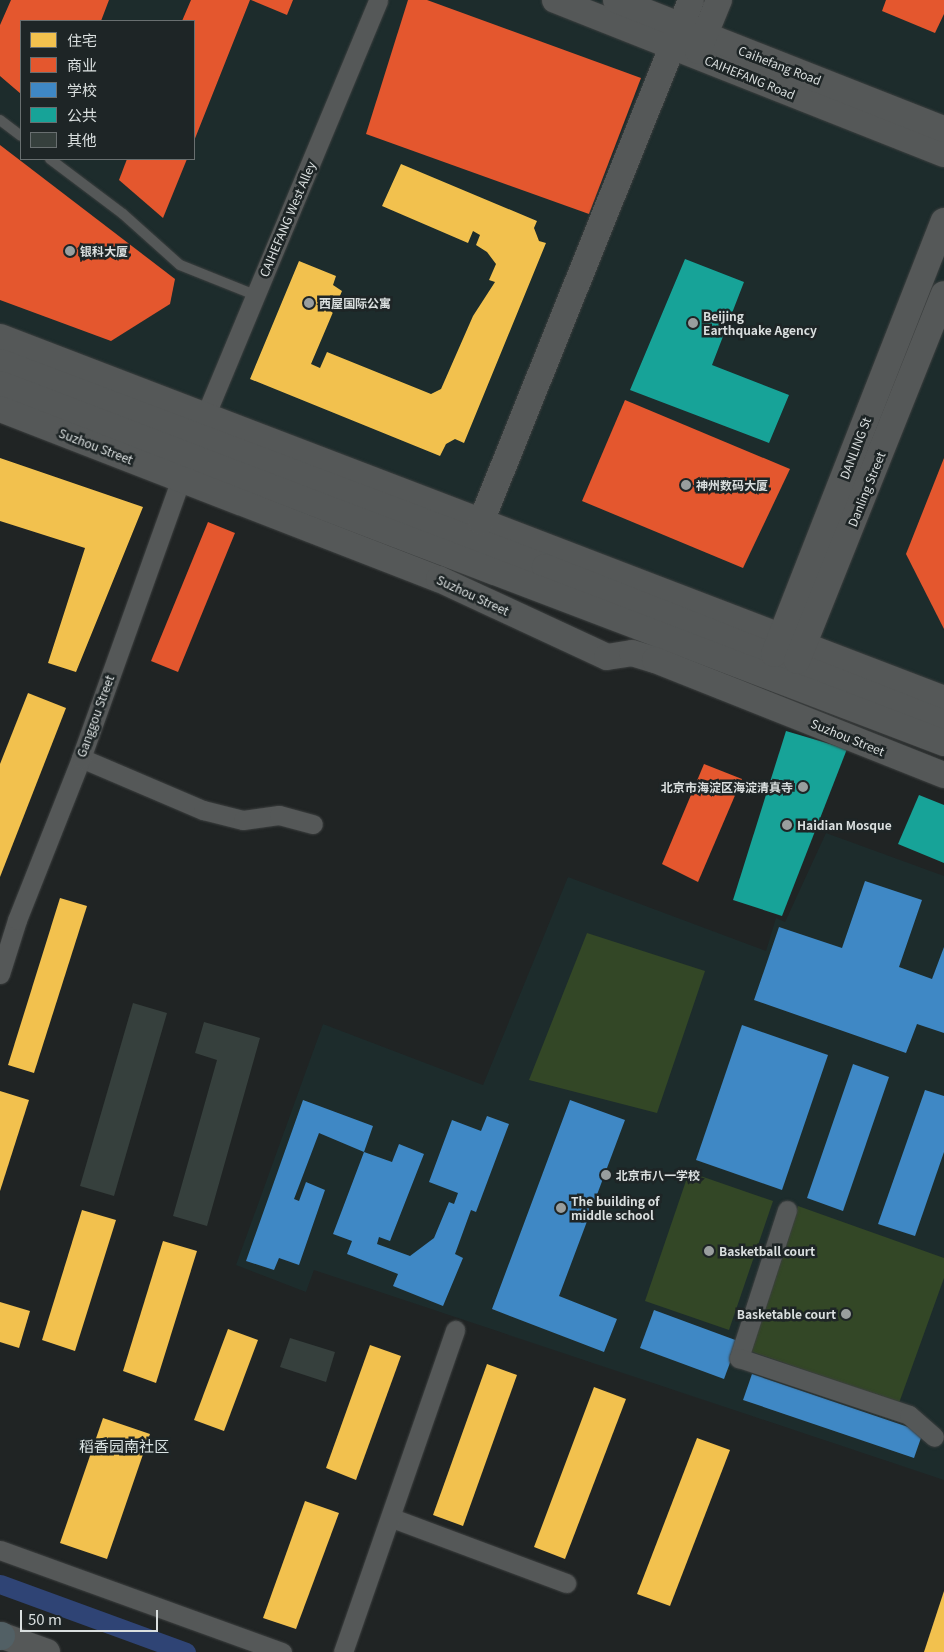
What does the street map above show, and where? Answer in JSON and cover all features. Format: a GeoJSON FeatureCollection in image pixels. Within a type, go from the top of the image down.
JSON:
{"type":"FeatureCollection","features":[{"type":"Feature","properties":{"kind":"street","name":"CAIHEFANG West Alley"},"geometry":{"type":"LineString","coordinates":[[193,447],[378,0]]}},
{"type":"Feature","properties":{"kind":"street","name":"CAIHEFANG Road"},"geometry":{"type":"LineString","coordinates":[[555,0],[676,36],[944,154]]}},
{"type":"Feature","properties":{"kind":"street"},"geometry":{"type":"LineString","coordinates":[[616,0],[676,36]]}},
{"type":"Feature","properties":{"kind":"street"},"geometry":{"type":"LineString","coordinates":[[481,522],[691,0]]}},
{"type":"Feature","properties":{"kind":"street"},"geometry":{"type":"LineString","coordinates":[[701,46],[719,0]]}},
{"type":"Feature","properties":{"kind":"street","name":"Caihefang Road"},"geometry":{"type":"LineString","coordinates":[[701,46],[944,129]]}},
{"type":"Feature","properties":{"kind":"street","name":"DANLING St"},"geometry":{"type":"LineString","coordinates":[[784,660],[944,221]]}},
{"type":"Feature","properties":{"kind":"street","name":"Danling Street"},"geometry":{"type":"LineString","coordinates":[[784,660],[944,294]]}},
{"type":"Feature","properties":{"kind":"street","name":"Suzhou Street"},"geometry":{"type":"LineString","coordinates":[[0,337],[193,447],[439,579],[607,657],[632,653],[655,660],[944,775]]}},
{"type":"Feature","properties":{"kind":"street","name":"Suzhou Street"},"geometry":{"type":"LineString","coordinates":[[0,362],[193,447]]}},
{"type":"Feature","properties":{"kind":"street","name":"Suzhou Street"},"geometry":{"type":"LineString","coordinates":[[0,384],[193,447],[545,567],[944,723]]}},
{"type":"Feature","properties":{"kind":"street","name":"Suzhou Street"},"geometry":{"type":"LineString","coordinates":[[0,409],[193,447],[481,522],[784,660],[944,743]]}},
{"type":"Feature","properties":{"kind":"street","name":"Ganggou Street"},"geometry":{"type":"LineString","coordinates":[[0,974],[17,920],[81,758],[193,447]]}},
{"type":"Feature","properties":{"kind":"street","name":"Suzhou Street"},"geometry":{"type":"LineString","coordinates":[[784,660],[944,699]]}},
{"type":"Feature","properties":{"kind":"street"},"geometry":{"type":"LineString","coordinates":[[81,758],[203,810],[243,820],[279,815],[313,824]]}},
{"type":"Feature","properties":{"kind":"street"},"geometry":{"type":"LineString","coordinates":[[787,1210],[738,1358],[909,1415],[934,1437]]}},
{"type":"Feature","properties":{"kind":"street"},"geometry":{"type":"LineString","coordinates":[[343,1652],[392,1518],[455,1330]]}},
{"type":"Feature","properties":{"kind":"street"},"geometry":{"type":"LineString","coordinates":[[392,1518],[566,1583]]}},
{"type":"Feature","properties":{"kind":"street"},"geometry":{"type":"LineString","coordinates":[[0,1550],[282,1652]]}},
{"type":"Feature","properties":{"kind":"street"},"geometry":{"type":"LineString","coordinates":[[0,1636],[47,1652]]}},
{"type":"Feature","properties":{"kind":"lane"},"geometry":{"type":"LineString","coordinates":[[0,120],[20,135]]}},
{"type":"Feature","properties":{"kind":"lane"},"geometry":{"type":"LineString","coordinates":[[51,160],[123,214],[180,265],[255,294]]}},
{"type":"Feature","properties":{"kind":"shaded area"},"geometry":{"type":"Polygon","coordinates":[[[0,0],[944,0],[944,723],[0,361],[0,0]]]}},
{"type":"Feature","properties":{"kind":"shaded area","name":"北京市八一学校"},"geometry":{"type":"Polygon","coordinates":[[[826,833],[944,876],[944,1480],[314,1270],[306,1292],[236,1265],[323,1024],[483,1085],[568,877],[766,951],[776,918],[785,922],[826,833]]]}},
{"type":"Feature","properties":{"kind":"green space"},"geometry":{"type":"Polygon","coordinates":[[[587,933],[705,971],[657,1113],[529,1080],[587,933]]]}},
{"type":"Feature","properties":{"kind":"green space","name":"Basketball court"},"geometry":{"type":"Polygon","coordinates":[[[689,1172],[773,1201],[729,1330],[645,1301],[689,1172]]]}},
{"type":"Feature","properties":{"kind":"green space","name":"Basketable court"},"geometry":{"type":"Polygon","coordinates":[[[798,1206],[944,1258],[944,1278],[899,1403],[747,1350],[798,1206]]]}},
{"type":"Feature","properties":{"kind":"building: 住宅","name":"西屋国际公寓"},"geometry":{"type":"Polygon","coordinates":[[[401,164],[537,221],[534,228],[539,241],[546,243],[464,443],[455,439],[446,444],[440,456],[250,379],[299,261],[336,276],[333,285],[342,291],[311,364],[320,368],[327,352],[431,394],[441,389],[473,316],[495,282],[489,280],[496,264],[487,252],[476,245],[480,235],[473,231],[468,243],[382,206],[401,164]]]}},
{"type":"Feature","properties":{"kind":"building: 住宅"},"geometry":{"type":"Polygon","coordinates":[[[0,458],[143,507],[76,672],[48,663],[85,548],[0,521],[0,458]]]}},
{"type":"Feature","properties":{"kind":"building: 住宅"},"geometry":{"type":"Polygon","coordinates":[[[28,693],[66,708],[0,877],[0,764],[28,693]]]}},
{"type":"Feature","properties":{"kind":"building: 住宅"},"geometry":{"type":"Polygon","coordinates":[[[60,898],[87,906],[34,1073],[8,1065],[60,898]]]}},
{"type":"Feature","properties":{"kind":"building: 住宅"},"geometry":{"type":"Polygon","coordinates":[[[0,1091],[29,1100],[0,1191],[0,1091]]]}},
{"type":"Feature","properties":{"kind":"building: 住宅"},"geometry":{"type":"Polygon","coordinates":[[[82,1210],[116,1220],[75,1351],[42,1340],[82,1210]]]}},
{"type":"Feature","properties":{"kind":"building: 住宅"},"geometry":{"type":"Polygon","coordinates":[[[163,1241],[197,1251],[156,1383],[123,1371],[163,1241]]]}},
{"type":"Feature","properties":{"kind":"building: 住宅"},"geometry":{"type":"Polygon","coordinates":[[[0,1302],[30,1311],[19,1348],[0,1342],[0,1302]]]}},
{"type":"Feature","properties":{"kind":"building: 住宅"},"geometry":{"type":"Polygon","coordinates":[[[228,1329],[258,1340],[224,1431],[194,1420],[228,1329]]]}},
{"type":"Feature","properties":{"kind":"building: 住宅"},"geometry":{"type":"Polygon","coordinates":[[[370,1345],[401,1356],[356,1480],[326,1468],[370,1345]]]}},
{"type":"Feature","properties":{"kind":"building: 住宅"},"geometry":{"type":"Polygon","coordinates":[[[487,1364],[517,1375],[463,1526],[433,1515],[487,1364]]]}},
{"type":"Feature","properties":{"kind":"building: 住宅"},"geometry":{"type":"Polygon","coordinates":[[[594,1387],[626,1399],[565,1559],[534,1547],[594,1387]]]}},
{"type":"Feature","properties":{"kind":"building: 住宅"},"geometry":{"type":"Polygon","coordinates":[[[103,1418],[150,1434],[107,1559],[60,1543],[103,1418]]]}},
{"type":"Feature","properties":{"kind":"building: 住宅"},"geometry":{"type":"Polygon","coordinates":[[[697,1438],[730,1450],[670,1606],[637,1594],[697,1438]]]}},
{"type":"Feature","properties":{"kind":"building: 住宅"},"geometry":{"type":"Polygon","coordinates":[[[305,1501],[339,1513],[296,1629],[263,1618],[305,1501]]]}},
{"type":"Feature","properties":{"kind":"building: 住宅"},"geometry":{"type":"Polygon","coordinates":[[[944,1591],[944,1652],[924,1652],[944,1591]]]}},
{"type":"Feature","properties":{"kind":"building: 商业"},"geometry":{"type":"Polygon","coordinates":[[[11,0],[109,0],[101,20],[20,20],[20,93],[0,76],[0,25],[11,0]]]}},
{"type":"Feature","properties":{"kind":"building: 商业"},"geometry":{"type":"Polygon","coordinates":[[[191,0],[250,0],[195,138],[195,20],[182,20],[191,0]]]}},
{"type":"Feature","properties":{"kind":"building: 商业"},"geometry":{"type":"Polygon","coordinates":[[[251,0],[293,0],[287,15],[251,0]]]}},
{"type":"Feature","properties":{"kind":"building: 商业"},"geometry":{"type":"Polygon","coordinates":[[[408,0],[427,0],[641,78],[589,214],[366,134],[408,0]]]}},
{"type":"Feature","properties":{"kind":"building: 商业"},"geometry":{"type":"Polygon","coordinates":[[[886,0],[944,0],[944,14],[935,33],[882,11],[886,0]]]}},
{"type":"Feature","properties":{"kind":"building: 商业","name":"银科大厦"},"geometry":{"type":"Polygon","coordinates":[[[0,145],[175,279],[170,304],[111,341],[0,300],[0,145]]]}},
{"type":"Feature","properties":{"kind":"building: 商业"},"geometry":{"type":"Polygon","coordinates":[[[127,160],[187,160],[163,218],[119,180],[127,160]]]}},
{"type":"Feature","properties":{"kind":"building: 商业","name":"神州数码大厦"},"geometry":{"type":"Polygon","coordinates":[[[625,400],[790,469],[743,568],[582,501],[625,400]]]}},
{"type":"Feature","properties":{"kind":"building: 商业"},"geometry":{"type":"Polygon","coordinates":[[[944,458],[944,629],[906,554],[944,458]]]}},
{"type":"Feature","properties":{"kind":"building: 商业"},"geometry":{"type":"Polygon","coordinates":[[[208,522],[235,533],[178,672],[151,661],[208,522]]]}},
{"type":"Feature","properties":{"kind":"building: 商业"},"geometry":{"type":"Polygon","coordinates":[[[704,764],[742,779],[698,882],[662,864],[704,764]]]}},
{"type":"Feature","properties":{"kind":"building: 学校"},"geometry":{"type":"Polygon","coordinates":[[[865,881],[922,900],[899,967],[932,979],[944,947],[944,1033],[917,1024],[906,1053],[754,1000],[779,927],[842,948],[865,881]]]}},
{"type":"Feature","properties":{"kind":"building: 学校"},"geometry":{"type":"Polygon","coordinates":[[[742,1025],[828,1055],[782,1190],[696,1160],[742,1025]]]}},
{"type":"Feature","properties":{"kind":"building: 学校"},"geometry":{"type":"Polygon","coordinates":[[[853,1064],[889,1077],[843,1211],[807,1198],[853,1064]]]}},
{"type":"Feature","properties":{"kind":"building: 学校"},"geometry":{"type":"Polygon","coordinates":[[[925,1090],[944,1096],[944,1152],[915,1236],[878,1224],[925,1090]]]}},
{"type":"Feature","properties":{"kind":"building: 学校"},"geometry":{"type":"Polygon","coordinates":[[[303,1100],[373,1126],[364,1152],[319,1133],[294,1199],[299,1201],[306,1182],[325,1190],[299,1265],[279,1258],[274,1270],[246,1261],[303,1100]]]}},
{"type":"Feature","properties":{"kind":"building: 学校","name":"The building of middle school"},"geometry":{"type":"Polygon","coordinates":[[[570,1100],[625,1120],[559,1296],[617,1319],[604,1352],[492,1309],[570,1100]]]}},
{"type":"Feature","properties":{"kind":"building: 学校"},"geometry":{"type":"Polygon","coordinates":[[[487,1116],[509,1124],[476,1212],[471,1210],[455,1254],[463,1258],[443,1306],[393,1286],[398,1274],[347,1254],[352,1241],[333,1234],[364,1152],[392,1162],[399,1144],[424,1154],[390,1241],[379,1237],[377,1244],[410,1256],[434,1238],[449,1202],[454,1204],[458,1193],[429,1182],[452,1120],[481,1131],[487,1116]]]}},
{"type":"Feature","properties":{"kind":"building: 学校"},"geometry":{"type":"Polygon","coordinates":[[[654,1310],[738,1341],[724,1379],[640,1348],[654,1310]]]}},
{"type":"Feature","properties":{"kind":"building: 学校"},"geometry":{"type":"Polygon","coordinates":[[[752,1374],[923,1432],[914,1458],[743,1400],[752,1374]]]}},
{"type":"Feature","properties":{"kind":"building: 公共","name":"Beijing Earthquake Agency"},"geometry":{"type":"Polygon","coordinates":[[[685,259],[744,282],[712,365],[789,395],[769,443],[630,390],[685,259]]]}},
{"type":"Feature","properties":{"kind":"building: 公共","name":"Haidian Mosque"},"geometry":{"type":"Polygon","coordinates":[[[786,731],[847,749],[782,916],[733,900],[786,731]]]}},
{"type":"Feature","properties":{"kind":"building: 公共"},"geometry":{"type":"Polygon","coordinates":[[[919,795],[944,805],[944,863],[898,844],[919,795]]]}},
{"type":"Feature","properties":{"kind":"building: 其他"},"geometry":{"type":"Polygon","coordinates":[[[133,1003],[167,1013],[114,1196],[80,1186],[133,1003]]]}},
{"type":"Feature","properties":{"kind":"building: 其他"},"geometry":{"type":"Polygon","coordinates":[[[204,1022],[260,1038],[207,1226],[173,1216],[217,1060],[195,1053],[204,1022]]]}},
{"type":"Feature","properties":{"kind":"building: 其他"},"geometry":{"type":"Polygon","coordinates":[[[290,1338],[335,1352],[326,1382],[280,1367],[290,1338]]]}},
{"type":"Feature","properties":{"kind":"waterway"},"geometry":{"type":"LineString","coordinates":[[0,1584],[186,1652]]}},
{"type":"Feature","properties":{"kind":"place","name":"银科大厦"},"geometry":{"type":"Point","coordinates":[70,251]}},
{"type":"Feature","properties":{"kind":"place","name":"西屋国际公寓"},"geometry":{"type":"Point","coordinates":[309,303]}},
{"type":"Feature","properties":{"kind":"place","name":"Beijing Earthquake Agency"},"geometry":{"type":"Point","coordinates":[693,323]}},
{"type":"Feature","properties":{"kind":"place","name":"神州数码大厦"},"geometry":{"type":"Point","coordinates":[686,485]}},
{"type":"Feature","properties":{"kind":"place","name":"北京市海淀区海淀清真寺"},"geometry":{"type":"Point","coordinates":[803,787]}},
{"type":"Feature","properties":{"kind":"place","name":"Haidian Mosque"},"geometry":{"type":"Point","coordinates":[787,825]}},
{"type":"Feature","properties":{"kind":"place","name":"北京市八一学校"},"geometry":{"type":"Point","coordinates":[606,1175]}},
{"type":"Feature","properties":{"kind":"place","name":"The building of middle school"},"geometry":{"type":"Point","coordinates":[561,1208]}},
{"type":"Feature","properties":{"kind":"place","name":"Basketball court"},"geometry":{"type":"Point","coordinates":[709,1251]}},
{"type":"Feature","properties":{"kind":"place","name":"Basketable court"},"geometry":{"type":"Point","coordinates":[846,1314]}},
{"type":"Feature","properties":{"kind":"district","name":"稻香园南社区"},"geometry":{"type":"Point","coordinates":[124,1446]}}]}
